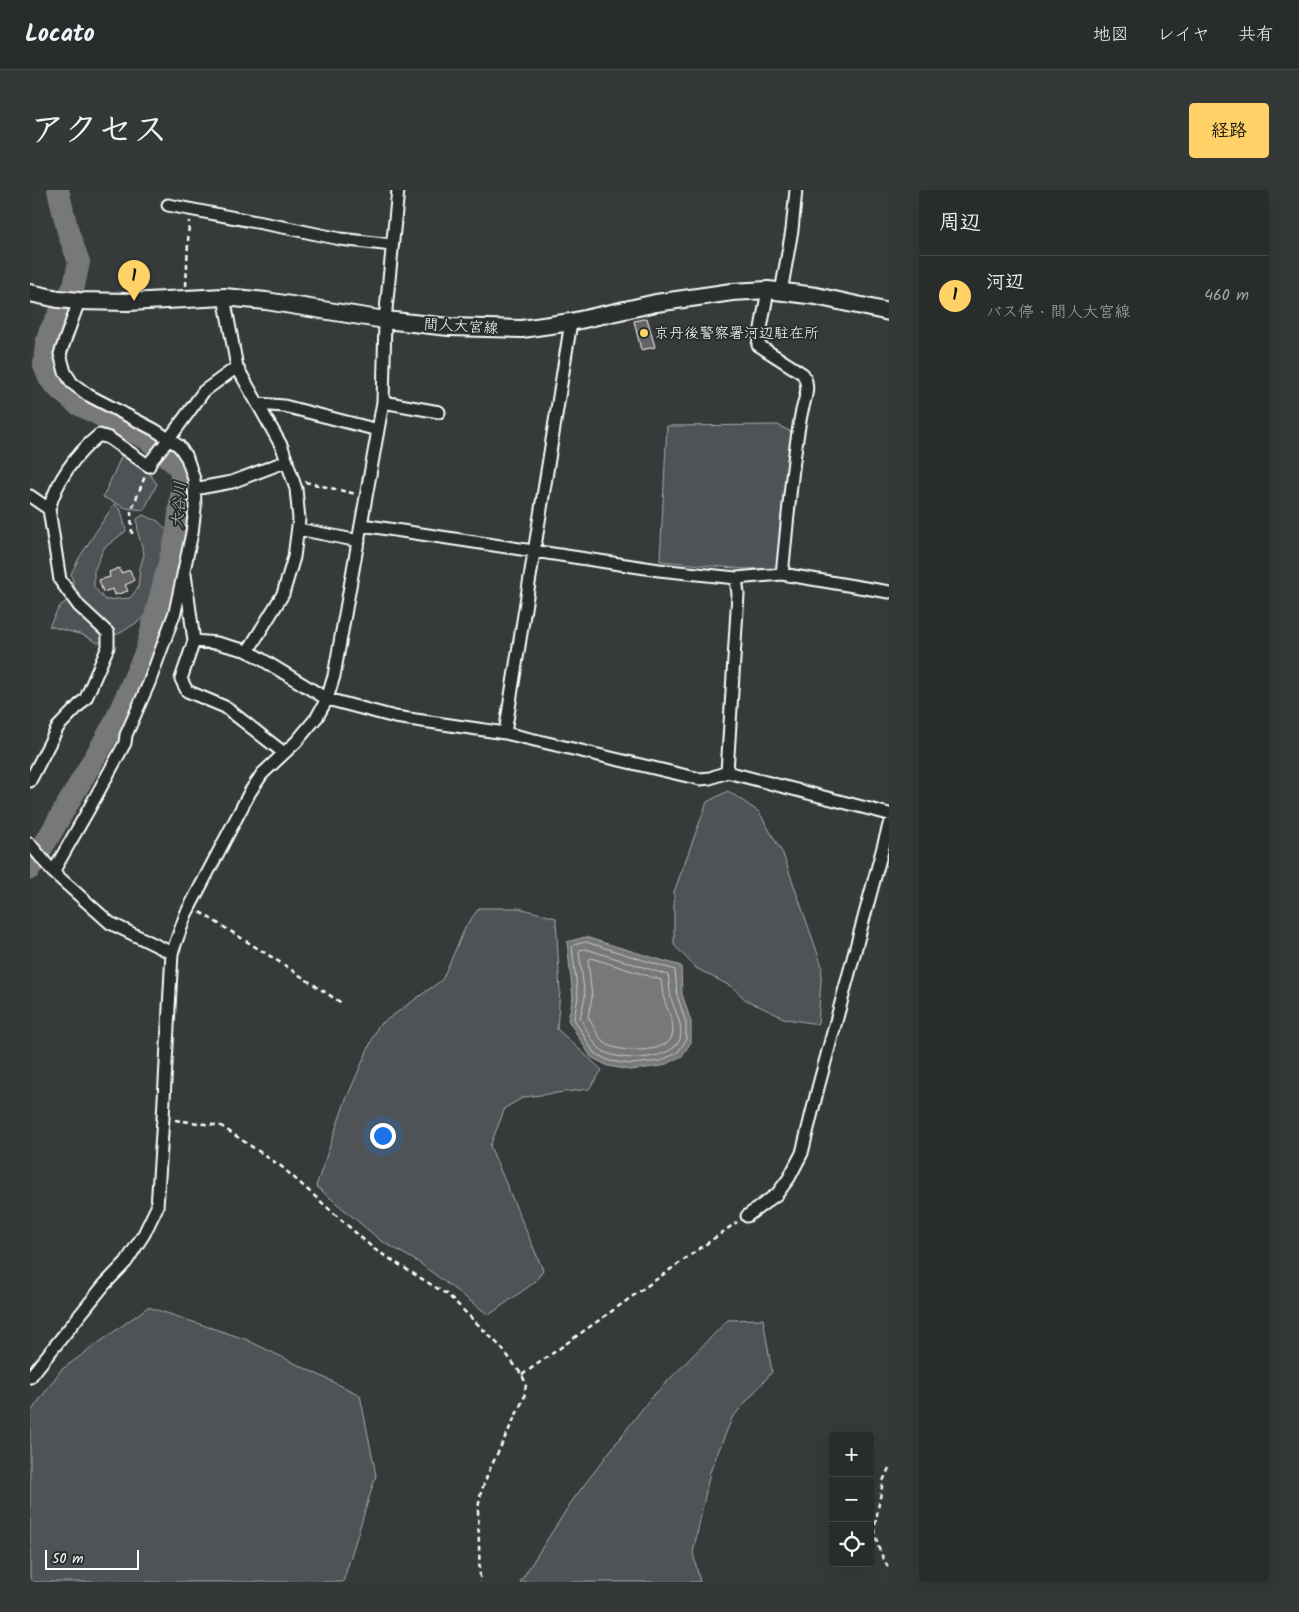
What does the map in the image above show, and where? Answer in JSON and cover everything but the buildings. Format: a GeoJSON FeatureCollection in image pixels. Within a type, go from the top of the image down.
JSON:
{"type":"FeatureCollection","features":[{"type":"Feature","properties":{"kind":"main road","name":"間人大宮線"},"geometry":{"type":"LineString","coordinates":[[30,293],[71,300],[128,302],[224,297],[266,301],[385,320],[449,327],[522,329],[571,322],[656,302],[732,292],[775,291],[816,296],[889,312]]}},
{"type":"Feature","properties":{"kind":"street"},"geometry":{"type":"LineString","coordinates":[[30,1377],[104,1285],[126,1262],[144,1234],[157,1207],[172,953],[190,907],[250,792],[262,774],[317,717],[327,699],[334,676],[383,402],[385,320],[398,190]]}},
{"type":"Feature","properties":{"kind":"street"},"geometry":{"type":"LineString","coordinates":[[782,574],[794,463],[801,415],[807,391],[807,381],[803,374],[758,345],[792,230],[796,190]]}},
{"type":"Feature","properties":{"kind":"street"},"geometry":{"type":"LineString","coordinates":[[168,206],[288,228],[340,240],[392,245]]}},
{"type":"Feature","properties":{"kind":"street"},"geometry":{"type":"LineString","coordinates":[[224,297],[236,367],[282,447],[296,489],[298,509],[298,528],[294,557],[283,594],[248,651]]}},
{"type":"Feature","properties":{"kind":"street"},"geometry":{"type":"LineString","coordinates":[[54,872],[125,743],[126,735],[149,683],[175,612],[192,533],[194,508],[194,479],[187,458],[179,446],[166,443],[155,430],[88,395],[72,382],[65,372],[60,354],[71,300]]}},
{"type":"Feature","properties":{"kind":"street"},"geometry":{"type":"LineString","coordinates":[[505,733],[571,322]]}},
{"type":"Feature","properties":{"kind":"street"},"geometry":{"type":"LineString","coordinates":[[30,781],[58,727],[86,698],[108,647],[108,633],[79,606],[60,580],[49,509],[52,499],[65,473],[86,446],[99,435],[109,438],[150,463],[204,391],[236,367]]}},
{"type":"Feature","properties":{"kind":"street"},"geometry":{"type":"LineString","coordinates":[[383,402],[439,412]]}},
{"type":"Feature","properties":{"kind":"street"},"geometry":{"type":"LineString","coordinates":[[258,404],[284,406],[378,430]]}},
{"type":"Feature","properties":{"kind":"street"},"geometry":{"type":"LineString","coordinates":[[194,489],[232,482],[287,461]]}},
{"type":"Feature","properties":{"kind":"street"},"geometry":{"type":"LineString","coordinates":[[30,496],[49,509]]}},
{"type":"Feature","properties":{"kind":"street"},"geometry":{"type":"LineString","coordinates":[[362,525],[660,570],[736,578],[782,574],[889,592]]}},
{"type":"Feature","properties":{"kind":"street"},"geometry":{"type":"LineString","coordinates":[[298,528],[359,541]]}},
{"type":"Feature","properties":{"kind":"street"},"geometry":{"type":"LineString","coordinates":[[184,574],[194,641],[181,679],[187,691],[225,708],[284,753]]}},
{"type":"Feature","properties":{"kind":"street"},"geometry":{"type":"LineString","coordinates":[[727,772],[738,594],[736,578]]}},
{"type":"Feature","properties":{"kind":"street"},"geometry":{"type":"LineString","coordinates":[[194,641],[217,643],[248,651],[327,699],[395,717],[505,733],[700,779],[710,778],[727,772],[889,814]]}},
{"type":"Feature","properties":{"kind":"street"},"geometry":{"type":"LineString","coordinates":[[747,1216],[777,1194],[789,1178],[802,1153],[889,825]]}},
{"type":"Feature","properties":{"kind":"street"},"geometry":{"type":"LineString","coordinates":[[30,844],[54,872],[110,923],[172,953]]}},
{"type":"Feature","properties":{"kind":"path"},"geometry":{"type":"LineString","coordinates":[[186,299],[190,210]]}},
{"type":"Feature","properties":{"kind":"path"},"geometry":{"type":"LineString","coordinates":[[132,534],[131,512],[150,463]]}},
{"type":"Feature","properties":{"kind":"path"},"geometry":{"type":"LineString","coordinates":[[292,479],[367,496]]}},
{"type":"Feature","properties":{"kind":"path"},"geometry":{"type":"LineString","coordinates":[[190,907],[243,938],[343,1004]]}},
{"type":"Feature","properties":{"kind":"path"},"geometry":{"type":"LineString","coordinates":[[163,1118],[221,1126],[282,1167],[374,1249],[448,1295],[501,1347],[522,1375],[526,1384],[524,1398],[481,1492],[478,1509],[480,1582]]}},
{"type":"Feature","properties":{"kind":"path"},"geometry":{"type":"LineString","coordinates":[[522,1375],[747,1216]]}},
{"type":"Feature","properties":{"kind":"path"},"geometry":{"type":"LineString","coordinates":[[889,1468],[883,1481],[874,1531],[880,1552],[889,1568]]}},
{"type":"Feature","properties":{"kind":"shaded area"},"geometry":{"type":"Polygon","coordinates":[[[778,425],[791,432],[777,568],[744,569],[660,561],[667,426],[778,425]]]}},
{"type":"Feature","properties":{"kind":"shaded area"},"geometry":{"type":"Polygon","coordinates":[[[122,455],[147,470],[157,484],[144,510],[126,508],[103,497],[122,455]]]}},
{"type":"Feature","properties":{"kind":"shaded area"},"geometry":{"type":"Polygon","coordinates":[[[114,504],[121,510],[126,531],[104,548],[94,571],[94,587],[105,600],[130,598],[138,588],[140,568],[144,554],[138,533],[137,519],[143,515],[158,521],[171,535],[150,614],[122,632],[98,643],[83,635],[49,626],[60,606],[76,594],[71,574],[79,558],[114,504]]]}},
{"type":"Feature","properties":{"kind":"shaded area"},"geometry":{"type":"Polygon","coordinates":[[[728,791],[759,812],[783,854],[822,966],[818,1024],[786,1019],[746,1000],[732,987],[696,968],[674,945],[674,892],[707,802],[728,791]]]}},
{"type":"Feature","properties":{"kind":"shaded area"},"geometry":{"type":"Polygon","coordinates":[[[479,908],[519,908],[556,918],[560,991],[557,1029],[602,1070],[589,1089],[524,1097],[505,1108],[490,1146],[543,1270],[535,1282],[489,1315],[418,1262],[380,1240],[316,1186],[345,1102],[378,1026],[442,980],[466,926],[479,908]]]}},
{"type":"Feature","properties":{"kind":"shaded area"},"geometry":{"type":"Polygon","coordinates":[[[148,1307],[245,1339],[360,1395],[376,1475],[343,1582],[30,1582],[30,1413],[61,1370],[148,1307]]]}},
{"type":"Feature","properties":{"kind":"shaded area"},"geometry":{"type":"Polygon","coordinates":[[[763,1319],[772,1372],[732,1418],[710,1472],[693,1553],[700,1582],[520,1582],[572,1501],[649,1400],[728,1320],[763,1319]]]}},
{"type":"Feature","properties":{"kind":"water"},"geometry":{"type":"Polygon","coordinates":[[[585,937],[681,966],[682,994],[691,1022],[691,1042],[682,1056],[662,1066],[630,1070],[608,1066],[591,1057],[568,1020],[573,997],[567,942],[585,937]]]}},
{"type":"Feature","properties":{"kind":"waterway","name":"大谷川"},"geometry":{"type":"LineString","coordinates":[[30,869],[114,724],[146,651],[177,532],[182,485],[180,468],[147,439],[77,404],[49,378],[44,365],[46,344],[50,331],[74,286],[79,262],[68,232],[58,190]]}},
{"type":"Feature","properties":{"kind":"place","name":"河辺"},"geometry":{"type":"Point","coordinates":[134,301]}},
{"type":"Feature","properties":{"kind":"place","name":"京丹後警察署河辺駐在所"},"geometry":{"type":"Point","coordinates":[644,333]}}]}
